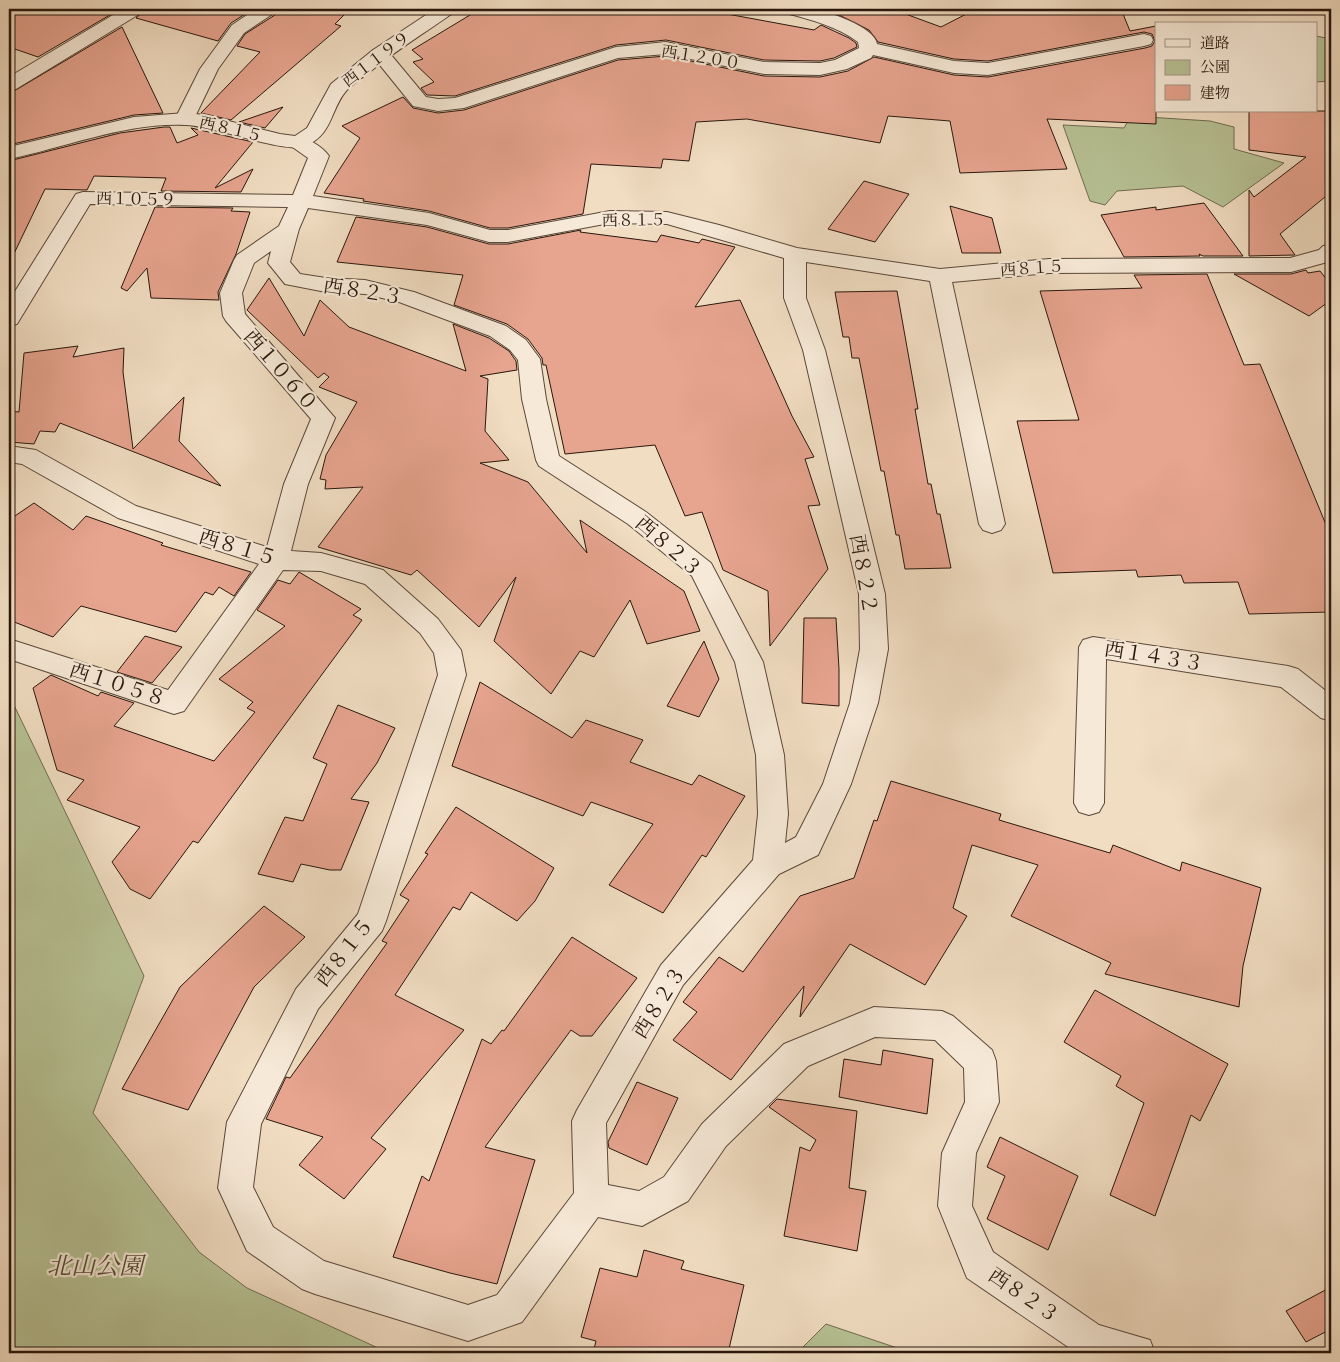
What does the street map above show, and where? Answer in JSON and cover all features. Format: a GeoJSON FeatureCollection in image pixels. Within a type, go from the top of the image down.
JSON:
{"type":"FeatureCollection","features":[{"type":"Feature","properties":{"kind":"street"},"geometry":{"type":"LineString","coordinates":[[9,85],[135,9]]}},
{"type":"Feature","properties":{"kind":"street"},"geometry":{"type":"LineString","coordinates":[[185,120],[209,69],[238,29],[268,9]]}},
{"type":"Feature","properties":{"kind":"street","name":"西１１９９"},"geometry":{"type":"LineString","coordinates":[[298,142],[315,132],[338,88],[380,54],[447,9]]}},
{"type":"Feature","properties":{"kind":"street"},"geometry":{"type":"LineString","coordinates":[[792,9],[830,20],[857,32],[867,40],[868,48],[954,67],[988,69],[1144,40]]}},
{"type":"Feature","properties":{"kind":"street","name":"西１２００"},"geometry":{"type":"LineString","coordinates":[[380,54],[420,102],[438,105],[456,104],[616,53],[666,48],[764,68],[805,69],[840,65],[864,54],[868,48]]}},
{"type":"Feature","properties":{"kind":"street","name":"西８１５"},"geometry":{"type":"LineString","coordinates":[[9,153],[134,123],[185,120],[205,121],[280,140],[298,142],[319,156],[301,201],[429,220],[489,236],[508,236],[610,217],[667,218],[712,229],[795,254],[940,276],[1050,266],[1290,266],[1327,255],[1331,251]]}},
{"type":"Feature","properties":{"kind":"street","name":"西１０５９"},"geometry":{"type":"LineString","coordinates":[[9,319],[83,198],[301,201]]}},
{"type":"Feature","properties":{"kind":"street","name":"西８２３"},"geometry":{"type":"LineString","coordinates":[[301,201],[288,229],[279,263],[293,279],[326,285],[365,287],[406,296],[498,331],[518,345],[528,359],[534,399],[548,460],[637,518],[702,570],[749,662],[770,755],[773,814],[768,865],[672,975],[589,1121],[591,1198],[642,1210],[676,1189],[714,1135],[796,1055],[874,1022],[942,1026],[980,1061],[982,1102],[959,1153],[955,1206],[980,1265],[1092,1341],[1137,1353]]}},
{"type":"Feature","properties":{"kind":"street","name":"西１０６０"},"geometry":{"type":"LineString","coordinates":[[276,560],[296,484],[322,418],[234,316],[230,293],[244,260],[288,229]]}},
{"type":"Feature","properties":{"kind":"street","name":"西８２２"},"geometry":{"type":"LineString","coordinates":[[768,865],[807,846],[840,775],[864,704],[874,649],[872,594],[814,350],[795,298],[795,254]]}},
{"type":"Feature","properties":{"kind":"street"},"geometry":{"type":"LineString","coordinates":[[940,276],[992,524]]}},
{"type":"Feature","properties":{"kind":"street","name":"西８１５"},"geometry":{"type":"LineString","coordinates":[[9,454],[27,456],[127,512],[276,560],[321,562],[374,577],[429,626],[447,650],[452,676],[371,922],[307,999],[244,1122],[235,1188],[260,1239],[315,1276],[468,1323],[509,1309],[591,1198]]}},
{"type":"Feature","properties":{"kind":"street","name":"西１０５８"},"geometry":{"type":"LineString","coordinates":[[9,649],[174,703],[276,560]]}},
{"type":"Feature","properties":{"kind":"street","name":"西１４３３"},"geometry":{"type":"LineString","coordinates":[[1089,803],[1093,647],[1288,677],[1331,710]]}},
{"type":"Feature","properties":{"kind":"green space"},"geometry":{"type":"Polygon","coordinates":[[[1318,36],[1331,39],[1331,81],[1318,82],[1318,36]]]}},
{"type":"Feature","properties":{"kind":"green space"},"geometry":{"type":"Polygon","coordinates":[[[1131,116],[1210,121],[1234,127],[1234,149],[1284,163],[1223,207],[1183,186],[1117,191],[1105,205],[1090,201],[1063,125],[1124,128],[1131,116]]]}},
{"type":"Feature","properties":{"kind":"green space","name":"北山公園"},"geometry":{"type":"Polygon","coordinates":[[[9,698],[144,976],[93,1113],[199,1252],[247,1288],[389,1353],[9,1353],[9,698]]]}},
{"type":"Feature","properties":{"kind":"green space"},"geometry":{"type":"Polygon","coordinates":[[[826,1324],[912,1353],[797,1353],[826,1324]]]}},
{"type":"Feature","properties":{"kind":"building"},"geometry":{"type":"Polygon","coordinates":[[[9,9],[113,9],[115,12],[38,57],[9,47],[9,9]]]}},
{"type":"Feature","properties":{"kind":"building"},"geometry":{"type":"Polygon","coordinates":[[[146,9],[253,9],[231,23],[218,41],[136,18],[146,9]]]}},
{"type":"Feature","properties":{"kind":"building"},"geometry":{"type":"Polygon","coordinates":[[[279,9],[350,9],[335,24],[341,26],[231,120],[201,113],[260,52],[237,46],[245,34],[275,15],[279,9]]]}},
{"type":"Feature","properties":{"kind":"building"},"geometry":{"type":"Polygon","coordinates":[[[480,9],[700,9],[814,30],[821,25],[849,38],[856,43],[857,47],[834,58],[820,61],[764,60],[666,40],[616,45],[455,96],[427,95],[421,88],[434,82],[413,62],[423,59],[412,50],[480,9]]]}},
{"type":"Feature","properties":{"kind":"building"},"geometry":{"type":"Polygon","coordinates":[[[845,9],[892,9],[941,27],[976,9],[1121,9],[1130,31],[1155,26],[1155,41],[1152,34],[1144,32],[988,61],[954,59],[878,42],[869,30],[837,14],[845,9]]]}},
{"type":"Feature","properties":{"kind":"building"},"geometry":{"type":"Polygon","coordinates":[[[122,27],[163,113],[134,115],[9,145],[9,94],[122,27]]]}},
{"type":"Feature","properties":{"kind":"building"},"geometry":{"type":"Polygon","coordinates":[[[1155,41],[1156,124],[1047,119],[1067,169],[960,173],[950,121],[888,116],[880,143],[747,119],[696,122],[689,161],[663,159],[661,168],[591,164],[583,214],[508,228],[490,228],[429,211],[324,193],[360,138],[342,126],[403,97],[413,108],[438,113],[464,110],[618,60],[666,56],[764,76],[820,77],[848,71],[874,57],[954,75],[988,77],[1152,46],[1155,41]]]}},
{"type":"Feature","properties":{"kind":"building"},"geometry":{"type":"Polygon","coordinates":[[[283,107],[265,128],[239,122],[283,107]]]}},
{"type":"Feature","properties":{"kind":"building"},"geometry":{"type":"Polygon","coordinates":[[[1331,111],[1331,192],[1280,234],[1295,255],[1249,256],[1249,190],[1254,197],[1306,157],[1249,150],[1249,112],[1331,111]]]}},
{"type":"Feature","properties":{"kind":"building"},"geometry":{"type":"Polygon","coordinates":[[[170,127],[177,143],[198,135],[191,128],[253,142],[215,188],[253,169],[241,192],[161,191],[166,178],[94,176],[87,190],[45,189],[9,264],[9,161],[120,133],[170,127]]]}},
{"type":"Feature","properties":{"kind":"building"},"geometry":{"type":"Polygon","coordinates":[[[864,181],[909,194],[875,242],[828,229],[864,181]]]}},
{"type":"Feature","properties":{"kind":"building"},"geometry":{"type":"Polygon","coordinates":[[[1204,203],[1243,256],[1203,256],[1199,254],[1200,256],[1124,257],[1101,215],[1156,207],[1156,210],[1204,203]]]}},
{"type":"Feature","properties":{"kind":"building"},"geometry":{"type":"Polygon","coordinates":[[[950,206],[992,218],[1001,253],[962,253],[950,206]]]}},
{"type":"Feature","properties":{"kind":"building"},"geometry":{"type":"Polygon","coordinates":[[[155,207],[233,208],[231,211],[250,212],[236,254],[218,292],[219,300],[151,298],[147,268],[127,291],[121,288],[155,207]]]}},
{"type":"Feature","properties":{"kind":"building"},"geometry":{"type":"Polygon","coordinates":[[[356,217],[427,227],[489,244],[508,244],[581,230],[580,232],[657,242],[661,235],[699,243],[702,239],[735,247],[695,307],[740,300],[792,416],[814,457],[805,459],[820,505],[808,506],[828,569],[770,646],[768,591],[723,570],[702,512],[685,516],[655,445],[565,454],[546,365],[543,365],[542,358],[528,339],[507,324],[454,305],[463,275],[337,262],[356,217]]]}},
{"type":"Feature","properties":{"kind":"building"},"geometry":{"type":"Polygon","coordinates":[[[1306,270],[1308,273],[1320,271],[1331,285],[1331,300],[1309,316],[1234,274],[1291,274],[1306,270]]]}},
{"type":"Feature","properties":{"kind":"building"},"geometry":{"type":"Polygon","coordinates":[[[1207,274],[1244,365],[1260,364],[1331,537],[1331,612],[1249,614],[1238,582],[1184,583],[1181,575],[1138,577],[1136,570],[1053,573],[1017,421],[1079,420],[1040,291],[1142,288],[1134,275],[1207,274]]]}},
{"type":"Feature","properties":{"kind":"building"},"geometry":{"type":"Polygon","coordinates":[[[269,278],[304,336],[320,300],[349,327],[466,371],[453,324],[489,338],[509,351],[516,361],[517,370],[480,376],[488,379],[485,431],[509,460],[480,463],[528,482],[587,553],[580,520],[684,591],[700,631],[647,644],[630,600],[594,657],[580,651],[551,694],[494,641],[516,577],[479,627],[417,570],[411,575],[318,547],[363,487],[325,489],[326,480],[320,479],[326,455],[357,402],[319,387],[329,377],[324,373],[318,378],[247,310],[269,278]]]}},
{"type":"Feature","properties":{"kind":"building"},"geometry":{"type":"Polygon","coordinates":[[[897,291],[918,409],[915,409],[928,484],[931,484],[937,514],[940,514],[951,568],[905,569],[899,535],[896,535],[884,471],[881,471],[859,358],[852,358],[849,337],[843,337],[835,292],[897,291]]]}},
{"type":"Feature","properties":{"kind":"building"},"geometry":{"type":"Polygon","coordinates":[[[78,346],[73,357],[124,348],[123,372],[133,449],[184,397],[179,441],[221,486],[60,423],[55,432],[40,431],[34,444],[9,442],[9,411],[19,412],[24,353],[78,346]]]}},
{"type":"Feature","properties":{"kind":"building"},"geometry":{"type":"Polygon","coordinates":[[[34,503],[73,530],[86,516],[163,543],[161,545],[251,572],[234,596],[219,587],[213,595],[205,592],[176,632],[81,606],[53,637],[9,620],[9,520],[34,503]]]}},
{"type":"Feature","properties":{"kind":"building"},"geometry":{"type":"Polygon","coordinates":[[[299,572],[361,609],[353,615],[362,620],[198,843],[193,841],[150,899],[130,889],[112,862],[140,827],[67,800],[84,780],[57,770],[33,688],[51,675],[98,696],[101,692],[134,703],[114,726],[214,761],[255,712],[247,708],[253,702],[219,679],[285,626],[257,610],[278,580],[290,584],[299,572]]]}},
{"type":"Feature","properties":{"kind":"building"},"geometry":{"type":"Polygon","coordinates":[[[804,618],[836,618],[839,706],[802,703],[804,618]]]}},
{"type":"Feature","properties":{"kind":"building"},"geometry":{"type":"Polygon","coordinates":[[[145,636],[182,647],[152,683],[117,672],[145,636]]]}},
{"type":"Feature","properties":{"kind":"building"},"geometry":{"type":"Polygon","coordinates":[[[704,641],[719,679],[699,717],[667,706],[704,641]]]}},
{"type":"Feature","properties":{"kind":"building"},"geometry":{"type":"Polygon","coordinates":[[[480,682],[572,738],[586,720],[643,740],[630,762],[692,785],[699,775],[745,796],[706,857],[702,855],[663,913],[609,885],[653,824],[591,802],[583,816],[452,766],[480,682]]]}},
{"type":"Feature","properties":{"kind":"building"},"geometry":{"type":"Polygon","coordinates":[[[338,705],[395,728],[377,763],[351,799],[369,802],[341,870],[330,870],[301,864],[293,882],[258,874],[285,817],[303,821],[327,764],[313,758],[338,705]]]}},
{"type":"Feature","properties":{"kind":"building"},"geometry":{"type":"Polygon","coordinates":[[[891,781],[1001,814],[999,820],[1110,853],[1113,845],[1180,871],[1182,862],[1261,888],[1243,966],[1239,1007],[1105,974],[1111,963],[1011,916],[1038,865],[972,845],[953,908],[967,916],[925,985],[850,944],[800,1017],[804,986],[731,1080],[673,1040],[697,1012],[683,1002],[719,957],[743,972],[800,896],[854,878],[874,820],[877,821],[891,781]]]}},
{"type":"Feature","properties":{"kind":"building"},"geometry":{"type":"Polygon","coordinates":[[[456,807],[554,868],[535,901],[517,921],[471,892],[460,910],[453,907],[395,995],[464,1030],[371,1138],[386,1149],[344,1199],[299,1165],[323,1137],[266,1119],[286,1077],[290,1078],[387,943],[382,941],[409,900],[400,895],[428,854],[425,853],[456,807]]]}},
{"type":"Feature","properties":{"kind":"building"},"geometry":{"type":"Polygon","coordinates":[[[264,906],[305,937],[254,987],[188,1110],[122,1089],[180,987],[264,906]]]}},
{"type":"Feature","properties":{"kind":"building"},"geometry":{"type":"Polygon","coordinates":[[[572,937],[637,978],[592,1036],[580,1036],[571,1030],[485,1147],[535,1160],[497,1284],[393,1257],[422,1176],[429,1181],[482,1039],[491,1044],[502,1030],[504,1031],[572,937]]]}},
{"type":"Feature","properties":{"kind":"building"},"geometry":{"type":"Polygon","coordinates":[[[1095,990],[1228,1064],[1200,1121],[1191,1115],[1155,1216],[1110,1195],[1144,1103],[1116,1086],[1121,1076],[1064,1042],[1095,990]]]}},
{"type":"Feature","properties":{"kind":"building"},"geometry":{"type":"Polygon","coordinates":[[[883,1050],[933,1059],[927,1114],[839,1097],[844,1059],[881,1065],[883,1050]]]}},
{"type":"Feature","properties":{"kind":"building"},"geometry":{"type":"Polygon","coordinates":[[[637,1082],[678,1098],[647,1165],[609,1148],[608,1142],[637,1082]]]}},
{"type":"Feature","properties":{"kind":"building"},"geometry":{"type":"Polygon","coordinates":[[[777,1099],[857,1111],[849,1188],[866,1191],[857,1251],[784,1236],[800,1147],[810,1151],[816,1140],[769,1107],[777,1099]]]}},
{"type":"Feature","properties":{"kind":"building"},"geometry":{"type":"Polygon","coordinates":[[[1000,1137],[1078,1176],[1048,1250],[987,1219],[1005,1176],[987,1167],[1000,1137]]]}},
{"type":"Feature","properties":{"kind":"building"},"geometry":{"type":"Polygon","coordinates":[[[644,1250],[684,1261],[681,1269],[744,1285],[728,1353],[593,1353],[596,1341],[581,1337],[600,1268],[637,1277],[644,1250]]]}},
{"type":"Feature","properties":{"kind":"building"},"geometry":{"type":"Polygon","coordinates":[[[1331,1287],[1331,1329],[1306,1342],[1286,1311],[1331,1287]]]}}]}
